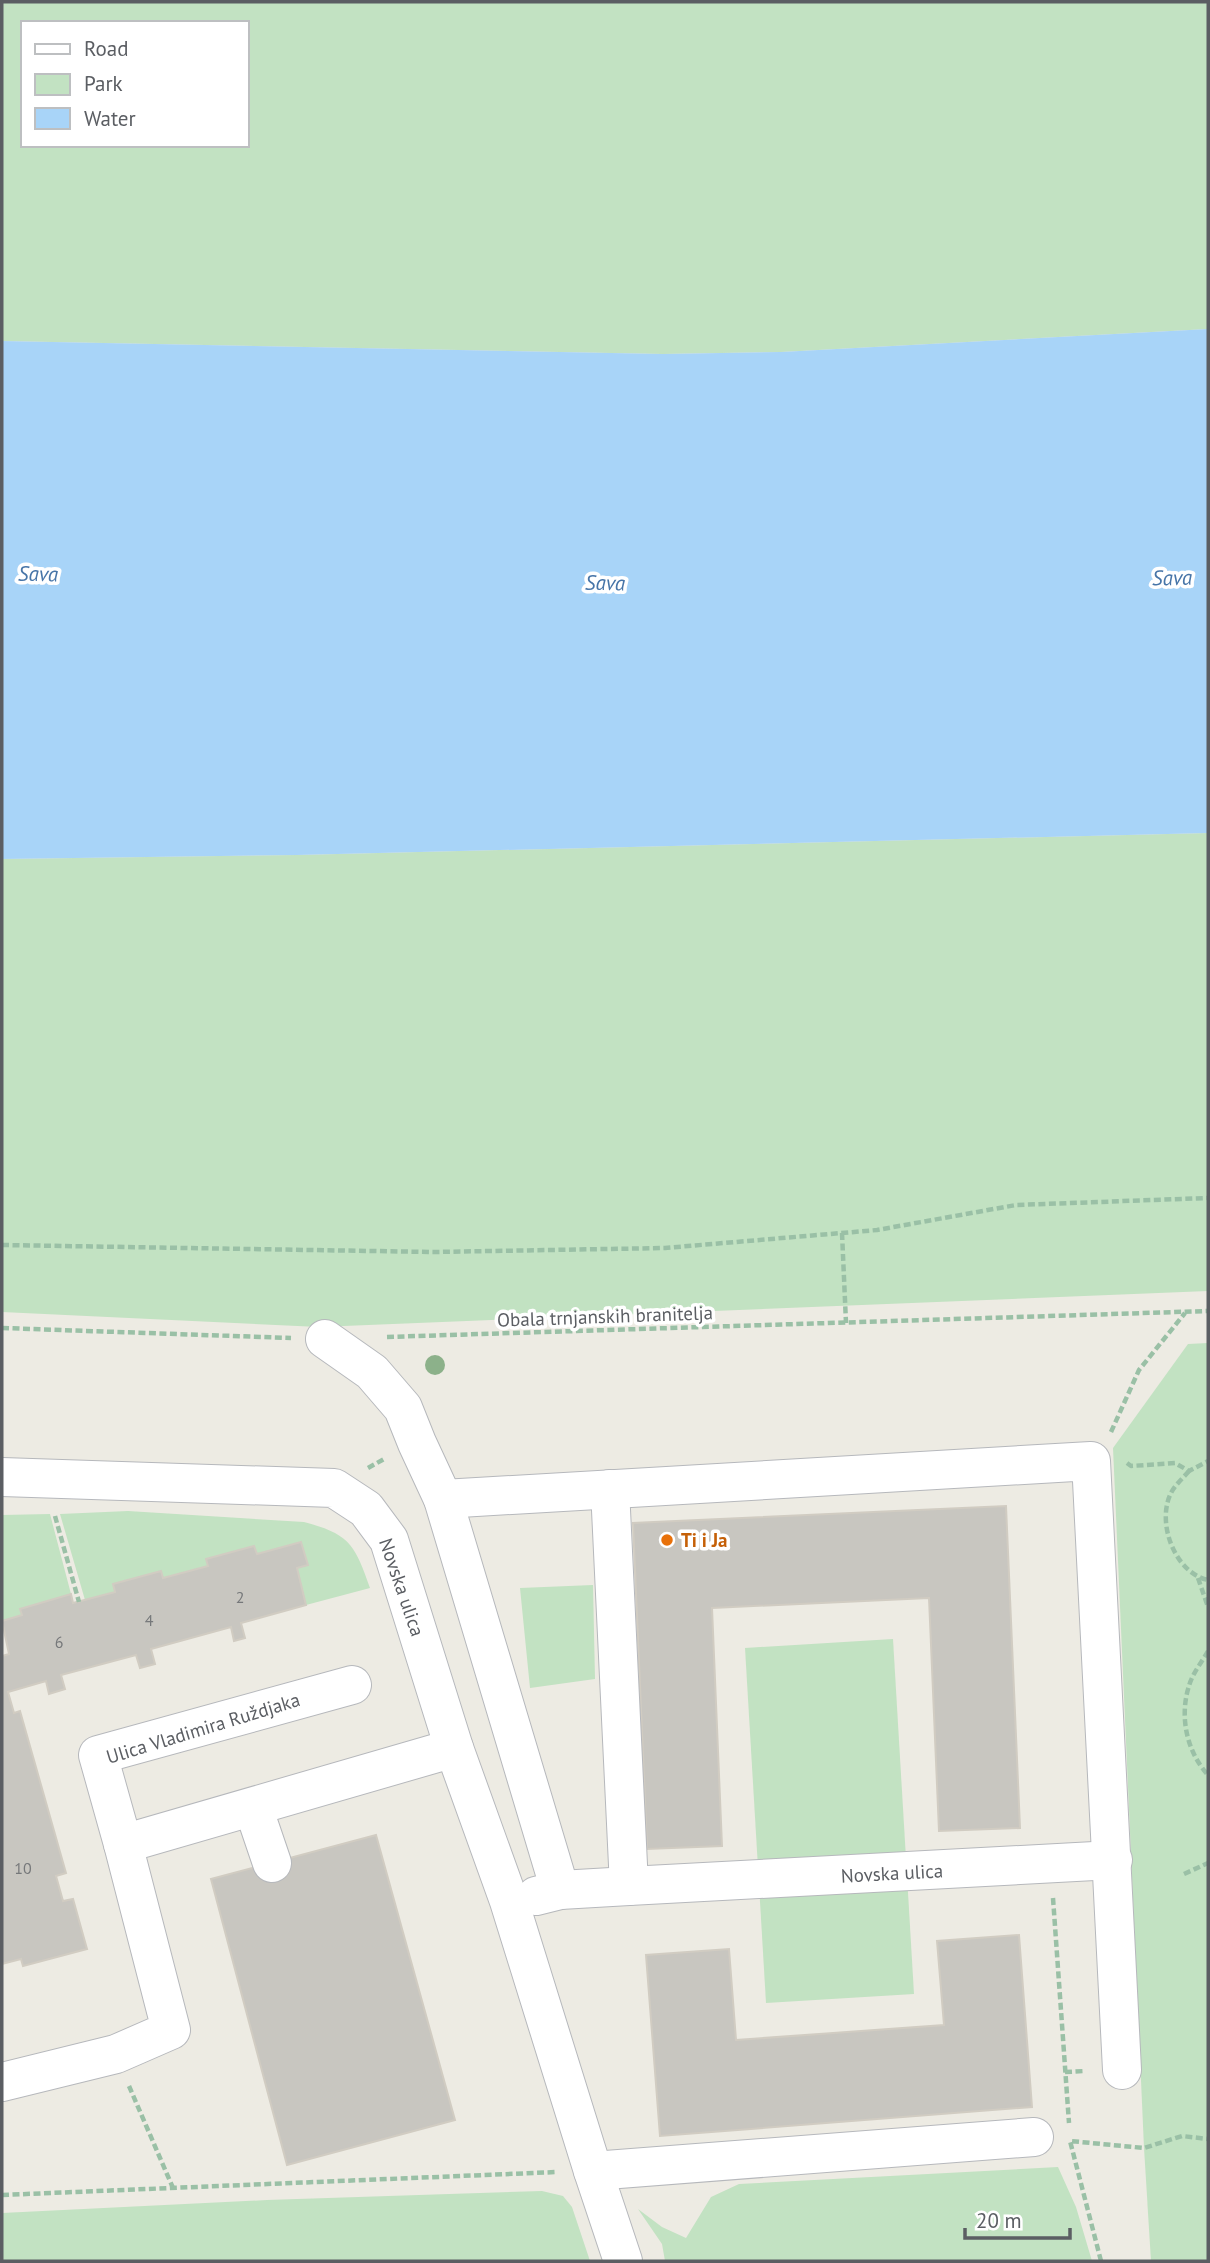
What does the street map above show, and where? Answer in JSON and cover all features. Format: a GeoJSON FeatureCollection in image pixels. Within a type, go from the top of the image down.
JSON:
{"type":"FeatureCollection","features":[{"type":"Feature","properties":{"kind":"street"},"geometry":{"type":"LineString","coordinates":[[325,1339],[372,1372],[403,1408],[443,1499],[561,1891]]}},
{"type":"Feature","properties":{"kind":"street"},"geometry":{"type":"LineString","coordinates":[[443,1499],[1098,1453],[1122,2070]]}},
{"type":"Feature","properties":{"kind":"street","name":"Novska ulica"},"geometry":{"type":"LineString","coordinates":[[2,1477],[334,1488],[366,1509],[389,1540],[454,1748],[509,1901],[593,2171],[624,2261]]}},
{"type":"Feature","properties":{"kind":"street"},"geometry":{"type":"LineString","coordinates":[[610,1489],[629,1886]]}},
{"type":"Feature","properties":{"kind":"street","name":"Ulica Vladimira Ruždjaka"},"geometry":{"type":"LineString","coordinates":[[2,2081],[116,2054],[171,2030],[98,1755],[352,1685]]}},
{"type":"Feature","properties":{"kind":"street"},"geometry":{"type":"LineString","coordinates":[[123,1844],[454,1748]]}},
{"type":"Feature","properties":{"kind":"street"},"geometry":{"type":"LineString","coordinates":[[253,1807],[272,1863]]}},
{"type":"Feature","properties":{"kind":"street","name":"Novska ulica"},"geometry":{"type":"LineString","coordinates":[[509,1901],[561,1891],[629,1886],[1113,1860]]}},
{"type":"Feature","properties":{"kind":"street"},"geometry":{"type":"LineString","coordinates":[[593,2171],[1058,2135]]}},
{"type":"Feature","properties":{"kind":"path"},"geometry":{"type":"LineString","coordinates":[[2,1245],[434,1252],[665,1248],[877,1230],[1016,1205],[1208,1198]]}},
{"type":"Feature","properties":{"kind":"path"},"geometry":{"type":"LineString","coordinates":[[842,1233],[846,1323]]}},
{"type":"Feature","properties":{"kind":"path","name":"Obala trnjanskih branitelja"},"geometry":{"type":"LineString","coordinates":[[379,1337],[1208,1311]]}},
{"type":"Feature","properties":{"kind":"path"},"geometry":{"type":"LineString","coordinates":[[1186,1312],[1139,1370],[1098,1453],[1131,1466],[1175,1463],[1189,1471]]}},
{"type":"Feature","properties":{"kind":"path"},"geometry":{"type":"LineString","coordinates":[[2,1328],[325,1339]]}},
{"type":"Feature","properties":{"kind":"path"},"geometry":{"type":"LineString","coordinates":[[1208,1461],[1189,1471],[1171,1493],[1166,1511],[1166,1528],[1171,1543],[1183,1563],[1198,1578],[1208,1607]]}},
{"type":"Feature","properties":{"kind":"path"},"geometry":{"type":"LineString","coordinates":[[52,1505],[79,1602]]}},
{"type":"Feature","properties":{"kind":"path"},"geometry":{"type":"LineString","coordinates":[[1198,1578],[1208,1580]]}},
{"type":"Feature","properties":{"kind":"path"},"geometry":{"type":"LineString","coordinates":[[1208,1651],[1189,1685],[1185,1714],[1189,1744],[1195,1761],[1208,1775]]}},
{"type":"Feature","properties":{"kind":"path"},"geometry":{"type":"LineString","coordinates":[[1184,1874],[1208,1863]]}},
{"type":"Feature","properties":{"kind":"path"},"geometry":{"type":"LineString","coordinates":[[1053,1893],[1058,2135],[1101,2261]]}},
{"type":"Feature","properties":{"kind":"path"},"geometry":{"type":"LineString","coordinates":[[116,2054],[173,2188]]}},
{"type":"Feature","properties":{"kind":"path"},"geometry":{"type":"LineString","coordinates":[[1058,2135],[1144,2148],[1182,2136],[1208,2139]]}},
{"type":"Feature","properties":{"kind":"path"},"geometry":{"type":"LineString","coordinates":[[2,2196],[593,2171]]}},
{"type":"Feature","properties":{"kind":"green space"},"geometry":{"type":"Polygon","coordinates":[[[2,2],[1208,2],[1208,329],[781,352],[663,354],[2,341],[2,2]]]}},
{"type":"Feature","properties":{"kind":"green space"},"geometry":{"type":"Polygon","coordinates":[[[1208,833],[1208,1291],[319,1327],[2,1312],[2,859],[297,855],[1208,833]]]}},
{"type":"Feature","properties":{"kind":"green space"},"geometry":{"type":"Polygon","coordinates":[[[1208,1343],[1208,2261],[1151,2261],[1113,1448],[1188,1344],[1208,1343]]]}},
{"type":"Feature","properties":{"kind":"green space"},"geometry":{"type":"Polygon","coordinates":[[[128,1511],[304,1522],[332,1531],[349,1543],[360,1561],[370,1588],[306,1605],[297,1568],[308,1565],[301,1542],[257,1554],[254,1546],[207,1559],[208,1566],[163,1578],[160,1571],[113,1584],[115,1592],[85,1600],[60,1514],[128,1511]]]}},
{"type":"Feature","properties":{"kind":"green space"},"geometry":{"type":"Polygon","coordinates":[[[50,1514],[71,1594],[20,1609],[22,1615],[2,1621],[2,1515],[50,1514]]]}},
{"type":"Feature","properties":{"kind":"green space"},"geometry":{"type":"Polygon","coordinates":[[[593,1585],[595,1679],[530,1688],[520,1588],[593,1585]]]}},
{"type":"Feature","properties":{"kind":"green space"},"geometry":{"type":"Polygon","coordinates":[[[893,1639],[914,1994],[766,2003],[745,1648],[893,1639]]]}},
{"type":"Feature","properties":{"kind":"green space"},"geometry":{"type":"Polygon","coordinates":[[[1058,2167],[1076,2207],[1092,2261],[665,2261],[662,2244],[638,2209],[662,2227],[686,2238],[711,2197],[739,2184],[1058,2167]]]}},
{"type":"Feature","properties":{"kind":"green space"},"geometry":{"type":"Polygon","coordinates":[[[542,2191],[563,2196],[572,2207],[590,2261],[2,2261],[2,2213],[267,2200],[542,2191]]]}},
{"type":"Feature","properties":{"kind":"water","name":"Sava"},"geometry":{"type":"Polygon","coordinates":[[[1208,329],[1208,833],[297,855],[2,859],[2,341],[663,354],[781,352],[1208,329]]]}},
{"type":"Feature","properties":{"kind":"building"},"geometry":{"type":"Polygon","coordinates":[[[1006,1506],[1020,1828],[939,1831],[929,1598],[712,1608],[722,1846],[647,1849],[633,1523],[1006,1506]]]}},
{"type":"Feature","properties":{"kind":"building"},"geometry":{"type":"Polygon","coordinates":[[[301,1542],[308,1565],[297,1568],[306,1605],[241,1623],[245,1638],[234,1641],[231,1627],[151,1649],[155,1664],[140,1668],[136,1655],[61,1675],[65,1689],[49,1694],[46,1681],[8,1692],[14,1713],[20,1711],[66,1873],[56,1876],[63,1901],[73,1899],[87,1949],[23,1966],[21,1959],[2,1964],[2,1656],[9,1654],[2,1621],[22,1615],[20,1609],[71,1594],[73,1603],[115,1592],[113,1584],[161,1571],[163,1578],[208,1566],[206,1559],[254,1546],[257,1554],[301,1542]]]}},
{"type":"Feature","properties":{"kind":"building"},"geometry":{"type":"Polygon","coordinates":[[[376,1835],[455,2120],[287,2165],[211,1879],[376,1835]]]}},
{"type":"Feature","properties":{"kind":"building"},"geometry":{"type":"Polygon","coordinates":[[[1019,1935],[1032,2107],[660,2136],[646,1955],[729,1949],[736,2040],[944,2025],[937,1941],[1019,1935]]]}},
{"type":"Feature","properties":{"kind":"place","name":"Ti i Ja"},"geometry":{"type":"Point","coordinates":[667,1540]}}]}
